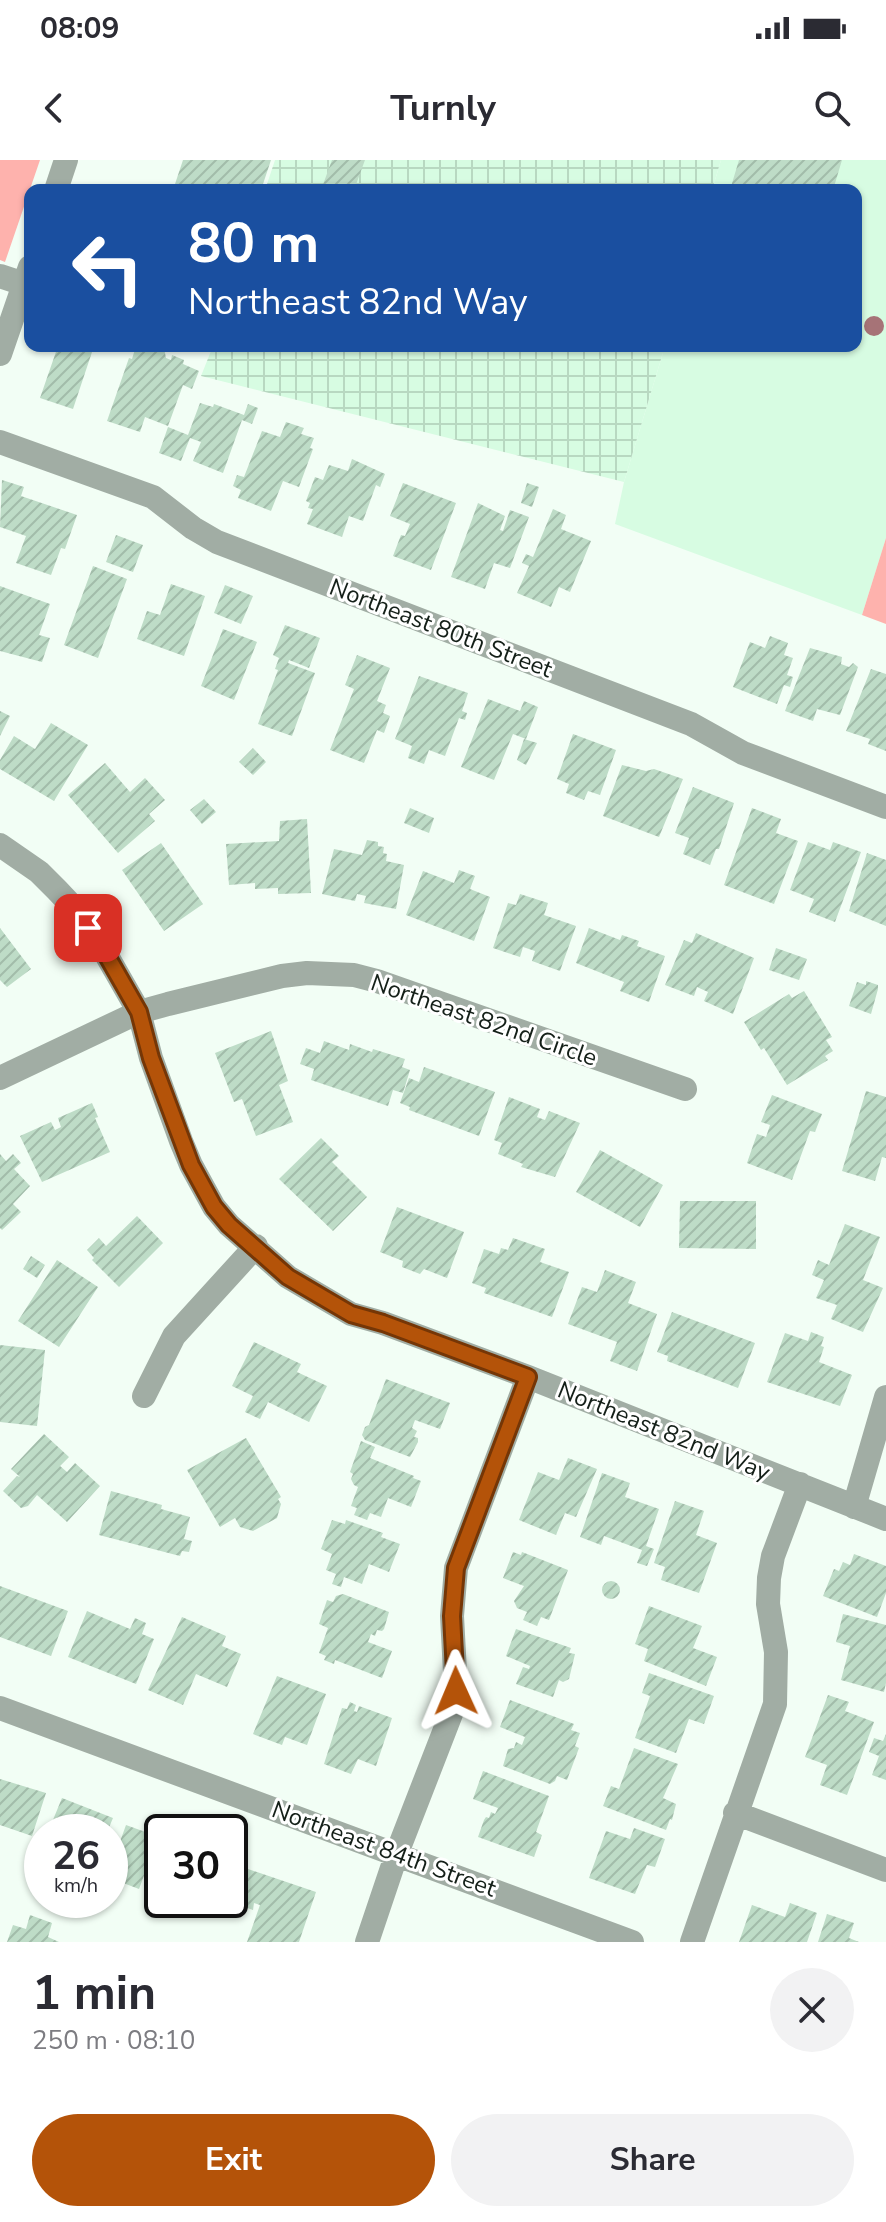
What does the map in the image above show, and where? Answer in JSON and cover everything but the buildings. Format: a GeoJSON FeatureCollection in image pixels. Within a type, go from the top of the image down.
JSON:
{"type":"FeatureCollection","features":[{"type":"Feature","properties":{"kind":"street"},"geometry":{"type":"LineString","coordinates":[[58,184],[66,160]]}},
{"type":"Feature","properties":{"kind":"street"},"geometry":{"type":"LineString","coordinates":[[0,276],[24,275]]}},
{"type":"Feature","properties":{"kind":"street"},"geometry":{"type":"LineString","coordinates":[[0,354],[24,284]]}},
{"type":"Feature","properties":{"kind":"street","name":"Northeast 80th Street"},"geometry":{"type":"LineString","coordinates":[[0,442],[153,497],[217,542],[691,724],[743,753],[886,807]]}},
{"type":"Feature","properties":{"kind":"street","name":"Northeast 82nd Way"},"geometry":{"type":"LineString","coordinates":[[0,845],[39,872],[73,907],[103,949],[139,1012],[151,1058],[191,1165],[214,1207],[229,1225],[288,1277],[351,1314],[528,1377],[886,1519]]}},
{"type":"Feature","properties":{"kind":"street","name":"Northeast 82nd Circle"},"geometry":{"type":"LineString","coordinates":[[0,1078],[139,1012],[282,976],[307,973],[354,975],[400,988],[685,1089]]}},
{"type":"Feature","properties":{"kind":"street"},"geometry":{"type":"LineString","coordinates":[[144,1396],[174,1336],[263,1254]]}},
{"type":"Feature","properties":{"kind":"street"},"geometry":{"type":"LineString","coordinates":[[367,1942],[397,1853],[451,1714],[456,1691],[452,1616],[456,1568],[528,1377]]}},
{"type":"Feature","properties":{"kind":"street"},"geometry":{"type":"LineString","coordinates":[[854,1507],[886,1397]]}},
{"type":"Feature","properties":{"kind":"street"},"geometry":{"type":"LineString","coordinates":[[692,1942],[775,1704],[776,1652],[768,1604],[769,1578],[781,1533],[800,1484]]}},
{"type":"Feature","properties":{"kind":"street","name":"Northeast 84th Street"},"geometry":{"type":"LineString","coordinates":[[0,1708],[632,1942]]}},
{"type":"Feature","properties":{"kind":"street"},"geometry":{"type":"LineString","coordinates":[[735,1813],[886,1870]]}},
{"type":"Feature","properties":{"kind":"shaded area"},"geometry":{"type":"Polygon","coordinates":[[[0,160],[40,160],[32,184],[24,184],[24,207],[5,262],[0,260],[0,160]]]}},
{"type":"Feature","properties":{"kind":"shaded area"},"geometry":{"type":"Polygon","coordinates":[[[275,160],[721,160],[714,184],[267,184],[275,160]]]}},
{"type":"Feature","properties":{"kind":"shaded area"},"geometry":{"type":"Polygon","coordinates":[[[721,160],[886,160],[886,538],[862,615],[615,524],[624,482],[663,352],[862,352],[862,184],[714,184],[721,160]]]}},
{"type":"Feature","properties":{"kind":"shaded area"},"geometry":{"type":"Polygon","coordinates":[[[211,352],[663,352],[624,482],[201,376],[211,352]]]}},
{"type":"Feature","properties":{"kind":"shaded area"},"geometry":{"type":"Polygon","coordinates":[[[886,538],[886,624],[862,615],[886,538]]]}},
{"type":"Feature","properties":{"kind":"route"},"geometry":{"type":"LineString","coordinates":[[88,928],[139,1012],[151,1058],[191,1165],[214,1207],[229,1225],[288,1277],[351,1314],[528,1377],[456,1568],[452,1616],[456,1691]]}}]}
